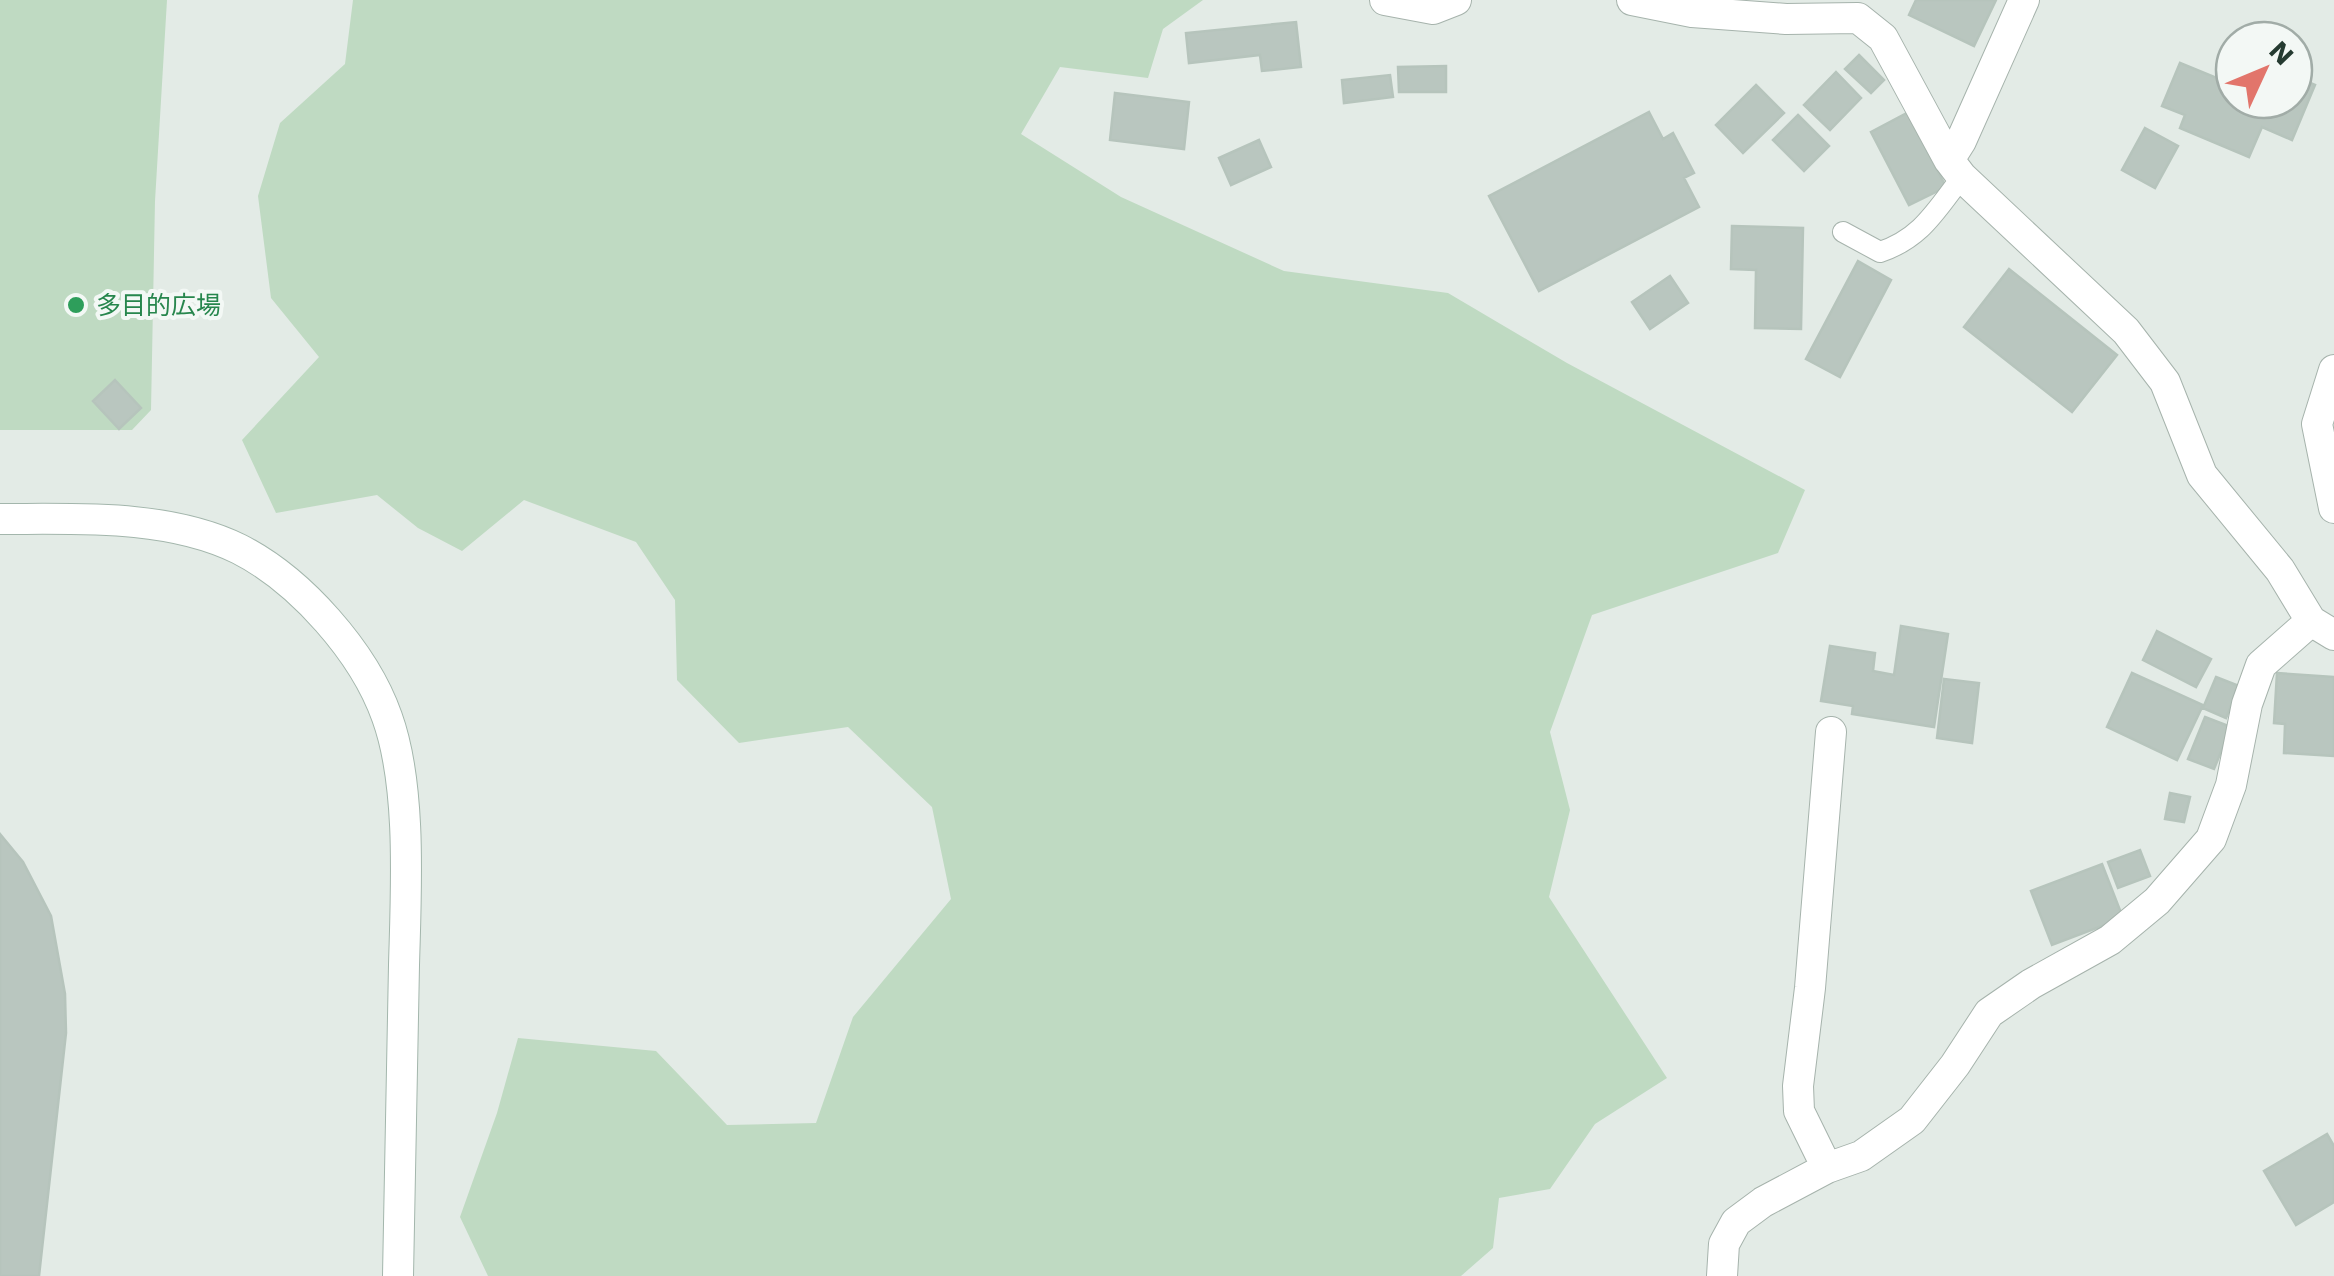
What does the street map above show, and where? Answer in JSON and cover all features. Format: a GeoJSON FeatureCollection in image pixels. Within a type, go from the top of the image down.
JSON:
{"type":"FeatureCollection","features":[{"type":"Feature","properties":{"kind":"street"},"geometry":{"type":"LineString","coordinates":[[1385,0],[1433,9],[1456,0]]}},
{"type":"Feature","properties":{"kind":"street"},"geometry":{"type":"LineString","coordinates":[[1632,0],[1692,12],[1858,18],[1883,38],[1955,168],[2126,331],[2166,382],[2202,475],[2323,628],[2262,664],[2247,704],[2232,785],[2211,839],[2157,901],[2110,940],[2031,984],[1989,1013],[1912,1120],[1861,1156],[1826,1168],[1763,1202],[1736,1222],[1724,1244],[1722,1276]]}},
{"type":"Feature","properties":{"kind":"street"},"geometry":{"type":"LineString","coordinates":[[1955,168],[1961,140],[2024,0]]}},
{"type":"Feature","properties":{"kind":"street"},"geometry":{"type":"LineString","coordinates":[[2334,370],[2317,424],[2334,508]]}},
{"type":"Feature","properties":{"kind":"street"},"geometry":{"type":"LineString","coordinates":[[0,519],[136,524],[186,531],[239,549],[286,582],[326,619],[361,664],[387,717],[401,779],[405,877],[398,1276]]}},
{"type":"Feature","properties":{"kind":"street"},"geometry":{"type":"LineString","coordinates":[[1826,1168],[1799,1111],[1798,1086],[1831,732]]}},
{"type":"Feature","properties":{"kind":"lane"},"geometry":{"type":"LineString","coordinates":[[1843,232],[1880,252],[1904,244],[1927,223],[1955,168]]}},
{"type":"Feature","properties":{"kind":"green space","name":"多目的広場"},"geometry":{"type":"Polygon","coordinates":[[[0,0],[167,0],[155,201],[151,410],[132,430],[0,430],[0,0]]]}},
{"type":"Feature","properties":{"kind":"green space"},"geometry":{"type":"Polygon","coordinates":[[[353,0],[1203,0],[1163,29],[1148,78],[1060,67],[1021,134],[1121,197],[1284,271],[1448,293],[1567,363],[1805,490],[1778,553],[1592,615],[1550,732],[1570,810],[1549,897],[1667,1078],[1595,1124],[1550,1189],[1499,1198],[1493,1248],[1461,1276],[488,1276],[460,1217],[497,1113],[518,1038],[656,1051],[727,1125],[816,1123],[853,1017],[951,899],[932,807],[848,727],[739,743],[677,680],[675,600],[636,542],[524,500],[462,551],[418,528],[377,495],[276,513],[242,440],[319,357],[271,298],[258,196],[280,123],[345,64],[353,0]]]}},
{"type":"Feature","properties":{"kind":"building"},"geometry":{"type":"Polygon","coordinates":[[[1916,0],[1996,0],[1974,46],[1909,15],[1916,0]]]}},
{"type":"Feature","properties":{"kind":"building"},"geometry":{"type":"Polygon","coordinates":[[[1296,22],[1301,67],[1262,71],[1260,55],[1189,63],[1186,33],[1296,22]]]}},
{"type":"Feature","properties":{"kind":"building"},"geometry":{"type":"Polygon","coordinates":[[[1859,55],[1884,80],[1871,93],[1845,69],[1859,55]]]}},
{"type":"Feature","properties":{"kind":"building"},"geometry":{"type":"Polygon","coordinates":[[[2180,63],[2214,77],[2214,120],[2300,120],[2292,140],[2262,127],[2249,157],[2180,128],[2185,115],[2162,106],[2180,63]]]}},
{"type":"Feature","properties":{"kind":"building"},"geometry":{"type":"Polygon","coordinates":[[[1446,66],[1446,92],[1399,92],[1398,67],[1446,66]]]}},
{"type":"Feature","properties":{"kind":"building"},"geometry":{"type":"Polygon","coordinates":[[[1836,72],[1861,98],[1830,130],[1804,105],[1836,72]]]}},
{"type":"Feature","properties":{"kind":"building"},"geometry":{"type":"Polygon","coordinates":[[[1390,75],[1393,97],[1344,103],[1342,80],[1390,75]]]}},
{"type":"Feature","properties":{"kind":"building"},"geometry":{"type":"Polygon","coordinates":[[[1756,85],[1784,113],[1743,153],[1716,125],[1756,85]]]}},
{"type":"Feature","properties":{"kind":"building"},"geometry":{"type":"Polygon","coordinates":[[[1115,93],[1189,102],[1184,149],[1110,140],[1115,93]]]}},
{"type":"Feature","properties":{"kind":"building"},"geometry":{"type":"Polygon","coordinates":[[[1649,112],[1663,139],[1673,133],[1694,173],[1684,178],[1699,207],[1539,291],[1489,196],[1649,112]]]}},
{"type":"Feature","properties":{"kind":"building"},"geometry":{"type":"Polygon","coordinates":[[[1907,113],[1946,187],[1909,205],[1871,132],[1907,113]]]}},
{"type":"Feature","properties":{"kind":"building"},"geometry":{"type":"Polygon","coordinates":[[[1798,115],[1829,146],[1804,171],[1773,140],[1798,115]]]}},
{"type":"Feature","properties":{"kind":"building"},"geometry":{"type":"Polygon","coordinates":[[[2145,128],[2178,146],[2155,188],[2122,170],[2145,128]]]}},
{"type":"Feature","properties":{"kind":"building"},"geometry":{"type":"Polygon","coordinates":[[[1259,140],[1271,167],[1231,185],[1219,158],[1259,140]]]}},
{"type":"Feature","properties":{"kind":"building"},"geometry":{"type":"Polygon","coordinates":[[[1732,226],[1803,228],[1801,329],[1755,328],[1756,270],[1731,269],[1732,226]]]}},
{"type":"Feature","properties":{"kind":"building"},"geometry":{"type":"Polygon","coordinates":[[[1858,261],[1891,280],[1840,377],[1806,359],[1858,261]]]}},
{"type":"Feature","properties":{"kind":"building"},"geometry":{"type":"Polygon","coordinates":[[[2009,269],[2117,355],[2072,412],[1964,327],[2009,269]]]}},
{"type":"Feature","properties":{"kind":"building"},"geometry":{"type":"Polygon","coordinates":[[[1670,276],[1688,303],[1650,329],[1632,302],[1670,276]]]}},
{"type":"Feature","properties":{"kind":"building"},"geometry":{"type":"Polygon","coordinates":[[[115,380],[141,408],[119,429],[93,401],[115,380]]]}},
{"type":"Feature","properties":{"kind":"building"},"geometry":{"type":"Polygon","coordinates":[[[1901,626],[1948,634],[1934,727],[1852,714],[1853,706],[1821,701],[1830,646],[1875,653],[1873,671],[1894,675],[1901,626]]]}},
{"type":"Feature","properties":{"kind":"building"},"geometry":{"type":"Polygon","coordinates":[[[2157,631],[2211,659],[2196,687],[2143,660],[2157,631]]]}},
{"type":"Feature","properties":{"kind":"building"},"geometry":{"type":"Polygon","coordinates":[[[2132,673],[2203,705],[2177,760],[2107,727],[2132,673]]]}},
{"type":"Feature","properties":{"kind":"building"},"geometry":{"type":"Polygon","coordinates":[[[2277,673],[2334,677],[2334,756],[2284,753],[2285,724],[2274,723],[2277,673]]]}},
{"type":"Feature","properties":{"kind":"building"},"geometry":{"type":"Polygon","coordinates":[[[2216,677],[2239,686],[2226,718],[2203,708],[2216,677]]]}},
{"type":"Feature","properties":{"kind":"building"},"geometry":{"type":"Polygon","coordinates":[[[1944,679],[1979,683],[1972,743],[1937,738],[1944,679]]]}},
{"type":"Feature","properties":{"kind":"building"},"geometry":{"type":"Polygon","coordinates":[[[2205,717],[2231,727],[2214,769],[2188,759],[2205,717]]]}},
{"type":"Feature","properties":{"kind":"building"},"geometry":{"type":"Polygon","coordinates":[[[2170,793],[2190,797],[2184,822],[2165,819],[2170,793]]]}},
{"type":"Feature","properties":{"kind":"building"},"geometry":{"type":"Polygon","coordinates":[[[0,834],[23,862],[51,916],[65,994],[66,1033],[39,1276],[0,1276],[0,834]]]}},
{"type":"Feature","properties":{"kind":"building"},"geometry":{"type":"Polygon","coordinates":[[[2140,850],[2150,876],[2118,888],[2108,862],[2140,850]]]}},
{"type":"Feature","properties":{"kind":"building"},"geometry":{"type":"Polygon","coordinates":[[[2102,864],[2123,918],[2052,945],[2031,891],[2102,864]]]}},
{"type":"Feature","properties":{"kind":"building"},"geometry":{"type":"Polygon","coordinates":[[[2327,1134],[2334,1146],[2334,1202],[2296,1225],[2264,1171],[2327,1134]]]}},
{"type":"Feature","properties":{"kind":"place","name":"多目的広場"},"geometry":{"type":"Point","coordinates":[76,305]}}]}
